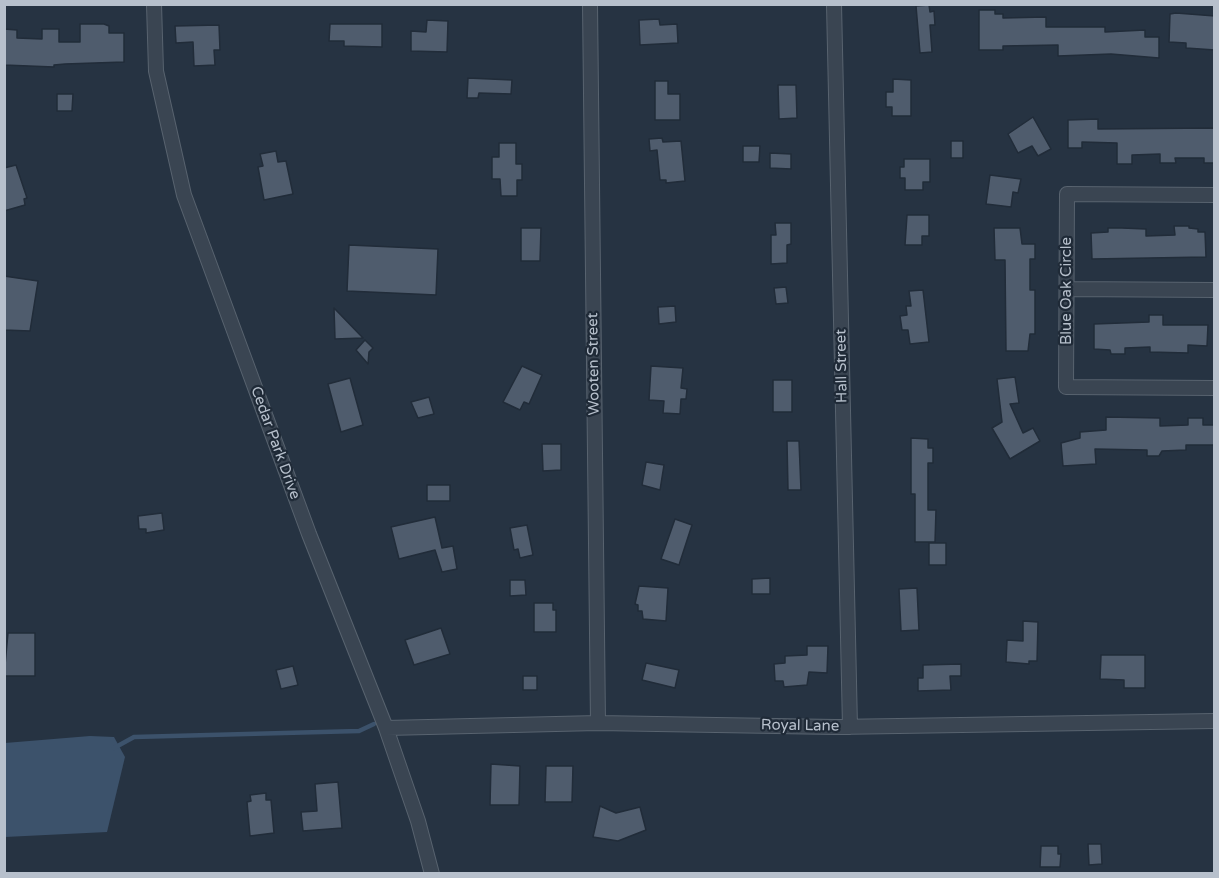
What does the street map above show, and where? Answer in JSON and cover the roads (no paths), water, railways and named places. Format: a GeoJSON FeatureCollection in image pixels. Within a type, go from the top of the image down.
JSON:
{"type":"FeatureCollection","features":[{"type":"Feature","properties":{"kind":"street","name":"Cedar Park Drive"},"geometry":{"type":"LineString","coordinates":[[154,4],[156,71],[184,195],[306,525],[386,728],[418,821],[432,873]]}},
{"type":"Feature","properties":{"kind":"street","name":"Wooten Street"},"geometry":{"type":"LineString","coordinates":[[590,4],[598,723]]}},
{"type":"Feature","properties":{"kind":"street","name":"Hall Street"},"geometry":{"type":"LineString","coordinates":[[834,4],[850,727]]}},
{"type":"Feature","properties":{"kind":"street","name":"Blue Oak Circle"},"geometry":{"type":"LineString","coordinates":[[1215,195],[1067,194],[1066,387],[1215,388]]}},
{"type":"Feature","properties":{"kind":"street"},"geometry":{"type":"LineString","coordinates":[[1067,289],[1215,290]]}},
{"type":"Feature","properties":{"kind":"street","name":"Royal Lane"},"geometry":{"type":"LineString","coordinates":[[386,728],[598,723],[850,727],[1215,721]]}},
{"type":"Feature","properties":{"kind":"water"},"geometry":{"type":"Polygon","coordinates":[[[90,736],[114,737],[125,757],[107,832],[5,837],[5,743],[90,736]]]}},
{"type":"Feature","properties":{"kind":"waterway"},"geometry":{"type":"LineString","coordinates":[[114,748],[134,737],[359,731],[374,724]]}}]}
